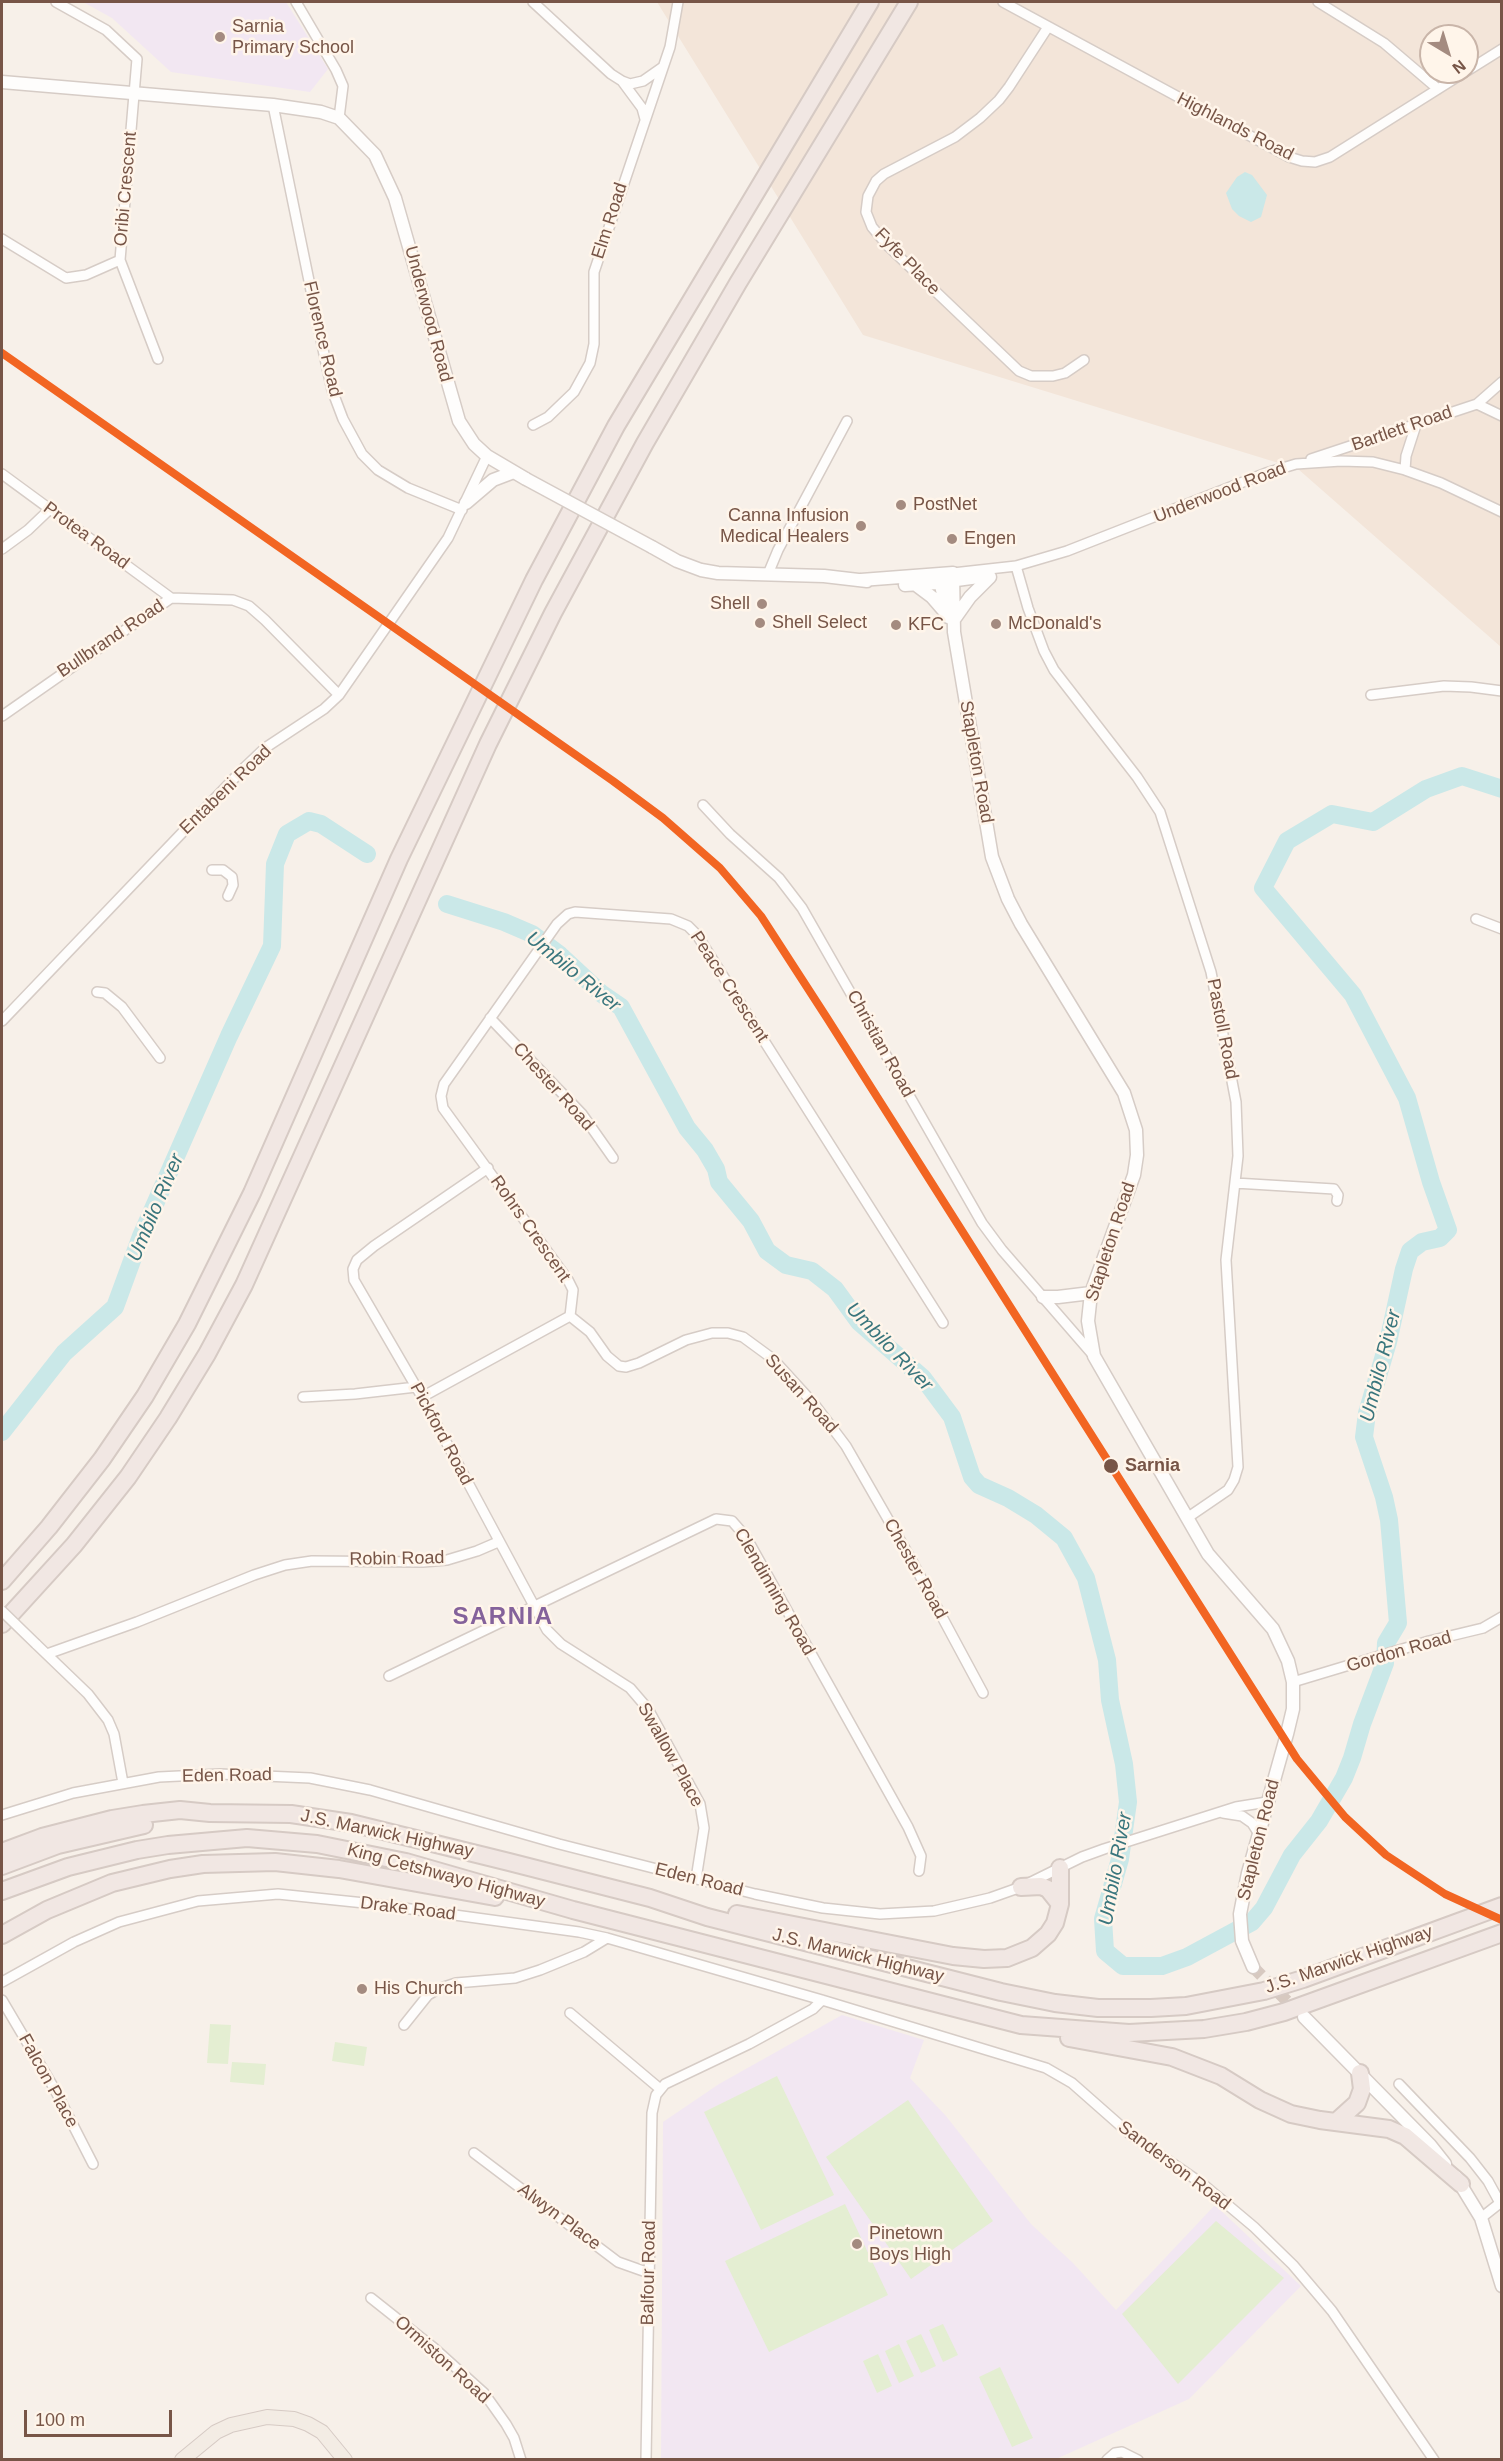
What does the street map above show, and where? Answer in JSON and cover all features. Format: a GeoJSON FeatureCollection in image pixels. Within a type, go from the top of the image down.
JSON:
{"type":"FeatureCollection","features":[{"type":"Feature","properties":{"kind":"highway"},"geometry":{"type":"LineString","coordinates":[[2,1581],[49,1527],[102,1459],[145,1396],[187,1324],[252,1194],[399,859],[529,590],[616,426],[870,2]]}},
{"type":"Feature","properties":{"kind":"highway"},"geometry":{"type":"LineString","coordinates":[[2,1624],[74,1545],[128,1477],[207,1354],[244,1285],[282,1204],[429,872],[488,744],[553,613],[645,443],[738,283],[909,2]]}},
{"type":"Feature","properties":{"kind":"highway"},"geometry":{"type":"LineString","coordinates":[[2,1852],[42,1837],[111,1819],[180,1810],[210,1813]]}},
{"type":"Feature","properties":{"kind":"highway"},"geometry":{"type":"LineString","coordinates":[[2,1866],[58,1845],[88,1837],[210,1813]]}},
{"type":"Feature","properties":{"kind":"highway","name":"J.S. Marwick Highway"},"geometry":{"type":"LineString","coordinates":[[210,1813],[291,1814],[351,1822],[650,1898],[707,1917],[1001,1992],[1055,2003],[1098,2008],[1186,2006],[1244,1996],[1304,1979],[1502,1906]]}},
{"type":"Feature","properties":{"kind":"highway","name":"King Cetshwayo Highway"},"geometry":{"type":"LineString","coordinates":[[2,1891],[68,1867],[137,1850],[213,1839],[257,1839],[286,1840],[357,1850],[573,1910]]}},
{"type":"Feature","properties":{"kind":"highway"},"geometry":{"type":"LineString","coordinates":[[2,1935],[47,1910],[112,1883],[170,1869],[236,1862],[275,1862],[339,1869],[573,1910]]}},
{"type":"Feature","properties":{"kind":"highway"},"geometry":{"type":"LineString","coordinates":[[650,1898],[953,1956],[984,1959],[1007,1958],[1032,1948],[1048,1934],[1055,1923],[1060,1904],[1060,1868]]}},
{"type":"Feature","properties":{"kind":"highway"},"geometry":{"type":"LineString","coordinates":[[1021,1887],[1041,1886],[1048,1889],[1060,1904]]}},
{"type":"Feature","properties":{"kind":"highway","name":"J.S. Marwick Highway"},"geometry":{"type":"LineString","coordinates":[[573,1910],[1021,2025],[1129,2033],[1169,2032],[1246,2022],[1319,2000],[1502,1934]]}},
{"type":"Feature","properties":{"kind":"highway"},"geometry":{"type":"LineString","coordinates":[[1021,2025],[1086,2042],[1172,2057],[1221,2076],[1260,2100],[1291,2114],[1389,2129],[1405,2136],[1461,2184]]}},
{"type":"Feature","properties":{"kind":"highway"},"geometry":{"type":"LineString","coordinates":[[1336,2122],[1357,2103],[1362,2090],[1360,2073]]}},
{"type":"Feature","properties":{"kind":"main road","name":"Underwood Road"},"geometry":{"type":"LineString","coordinates":[[2,82],[273,105],[312,110],[339,118],[366,144],[385,174],[400,213],[459,421],[474,444],[488,456],[677,561],[701,570],[861,580],[894,585],[915,585],[946,578]]}},
{"type":"Feature","properties":{"kind":"main road"},"geometry":{"type":"LineString","coordinates":[[464,506],[493,480],[514,472]]}},
{"type":"Feature","properties":{"kind":"main road"},"geometry":{"type":"LineString","coordinates":[[915,585],[932,597],[952,624],[970,597],[990,577]]}},
{"type":"Feature","properties":{"kind":"main road","name":"Underwood Road"},"geometry":{"type":"LineString","coordinates":[[861,580],[946,578]]}},
{"type":"Feature","properties":{"kind":"main road","name":"Stapleton Road"},"geometry":{"type":"LineString","coordinates":[[946,578],[990,846],[996,867],[1021,924],[1124,1093],[1135,1122],[1137,1155],[1134,1175],[1091,1293],[1088,1321],[1094,1356],[1208,1554],[1273,1629],[1288,1661],[1293,1682],[1293,1709],[1248,1873],[1240,1914],[1242,1941],[1253,1967]]}},
{"type":"Feature","properties":{"kind":"main road"},"geometry":{"type":"LineString","coordinates":[[1043,1297],[1091,1293]]}},
{"type":"Feature","properties":{"kind":"main road"},"geometry":{"type":"LineString","coordinates":[[1304,2017],[1430,2145],[1461,2184],[1481,2218],[1502,2286]]}},
{"type":"Feature","properties":{"kind":"main road"},"geometry":{"type":"LineString","coordinates":[[182,2460],[216,2432],[231,2425],[267,2417],[294,2419],[308,2424],[322,2432],[345,2460]]}},
{"type":"Feature","properties":{"kind":"street","name":"Oribi Crescent"},"geometry":{"type":"LineString","coordinates":[[2,238],[66,278],[86,275],[120,260],[136,59],[131,51],[106,30],[56,2]]}},
{"type":"Feature","properties":{"kind":"street"},"geometry":{"type":"LineString","coordinates":[[296,2],[343,86],[339,118]]}},
{"type":"Feature","properties":{"kind":"street"},"geometry":{"type":"LineString","coordinates":[[533,2],[611,74],[622,81],[630,84],[643,81],[663,67]]}},
{"type":"Feature","properties":{"kind":"street","name":"Elm Road"},"geometry":{"type":"LineString","coordinates":[[533,425],[548,417],[574,392],[590,363],[594,344],[594,272],[670,47],[678,2]]}},
{"type":"Feature","properties":{"kind":"street","name":"Highlands Road"},"geometry":{"type":"LineString","coordinates":[[1003,2],[1289,157],[1302,161],[1316,162],[1330,157],[1446,84]]}},
{"type":"Feature","properties":{"kind":"street"},"geometry":{"type":"LineString","coordinates":[[1318,2],[1384,43],[1438,89]]}},
{"type":"Feature","properties":{"kind":"street","name":"Fyfe Place"},"geometry":{"type":"LineString","coordinates":[[1048,27],[999,100],[955,137],[884,174],[876,181],[868,196],[866,212],[872,227],[889,247],[1019,371],[1031,376],[1053,376],[1065,373],[1084,360]]}},
{"type":"Feature","properties":{"kind":"street","name":"Highlands Road"},"geometry":{"type":"LineString","coordinates":[[1479,63],[1502,49]]}},
{"type":"Feature","properties":{"kind":"street"},"geometry":{"type":"LineString","coordinates":[[622,81],[637,99],[645,118]]}},
{"type":"Feature","properties":{"kind":"street","name":"Florence Road"},"geometry":{"type":"LineString","coordinates":[[273,105],[332,390],[343,419],[362,454],[378,470],[408,488],[464,506]]}},
{"type":"Feature","properties":{"kind":"street"},"geometry":{"type":"LineString","coordinates":[[120,260],[158,359]]}},
{"type":"Feature","properties":{"kind":"street","name":"Bartlett Road"},"geometry":{"type":"LineString","coordinates":[[1296,464],[1477,404],[1502,382]]}},
{"type":"Feature","properties":{"kind":"street"},"geometry":{"type":"LineString","coordinates":[[1477,404],[1502,416]]}},
{"type":"Feature","properties":{"kind":"street"},"geometry":{"type":"LineString","coordinates":[[768,574],[778,550],[847,421]]}},
{"type":"Feature","properties":{"kind":"street"},"geometry":{"type":"LineString","coordinates":[[1404,470],[1416,425]]}},
{"type":"Feature","properties":{"kind":"street","name":"Entabeni Road"},"geometry":{"type":"LineString","coordinates":[[2,1021],[245,767],[265,748],[317,714],[339,695],[430,566],[464,506],[488,456]]}},
{"type":"Feature","properties":{"kind":"street","name":"Underwood Road"},"geometry":{"type":"LineString","coordinates":[[946,578],[990,577],[1012,567],[1108,537],[1266,473],[1296,464],[1341,461],[1373,462],[1441,483],[1502,512]]}},
{"type":"Feature","properties":{"kind":"street","name":"Protea Road"},"geometry":{"type":"LineString","coordinates":[[2,474],[171,598]]}},
{"type":"Feature","properties":{"kind":"street"},"geometry":{"type":"LineString","coordinates":[[2,549],[28,530],[50,509]]}},
{"type":"Feature","properties":{"kind":"street","name":"Underwood Road"},"geometry":{"type":"LineString","coordinates":[[946,578],[1012,567]]}},
{"type":"Feature","properties":{"kind":"street","name":"Pastoll Road"},"geometry":{"type":"LineString","coordinates":[[1012,567],[1049,662],[1137,777],[1160,812],[1211,972],[1236,1102],[1238,1156],[1226,1269],[1238,1467],[1228,1490],[1187,1518]]}},
{"type":"Feature","properties":{"kind":"street","name":"Bullbrand Road"},"geometry":{"type":"LineString","coordinates":[[2,716],[171,598],[233,600],[249,606],[339,695]]}},
{"type":"Feature","properties":{"kind":"street"},"geometry":{"type":"LineString","coordinates":[[1371,695],[1444,686],[1502,691]]}},
{"type":"Feature","properties":{"kind":"street","name":"Christian Road"},"geometry":{"type":"LineString","coordinates":[[703,805],[730,834],[779,878],[802,908],[969,1202],[1002,1250],[1094,1356]]}},
{"type":"Feature","properties":{"kind":"street"},"geometry":{"type":"LineString","coordinates":[[212,870],[223,870],[232,877],[228,896]]}},
{"type":"Feature","properties":{"kind":"street","name":"Peace Crescent"},"geometry":{"type":"LineString","coordinates":[[488,1168],[443,1107],[441,1096],[444,1084],[557,924],[568,914],[582,911],[671,918],[688,926],[697,935],[943,1323]]}},
{"type":"Feature","properties":{"kind":"street"},"geometry":{"type":"LineString","coordinates":[[1476,919],[1502,929]]}},
{"type":"Feature","properties":{"kind":"street"},"geometry":{"type":"LineString","coordinates":[[97,992],[105,993],[122,1007],[160,1058]]}},
{"type":"Feature","properties":{"kind":"street","name":"Chester Road"},"geometry":{"type":"LineString","coordinates":[[490,1018],[582,1114],[614,1158]]}},
{"type":"Feature","properties":{"kind":"street","name":"Rohrs Crescent"},"geometry":{"type":"LineString","coordinates":[[357,1260],[488,1168],[568,1280],[573,1290],[570,1316]]}},
{"type":"Feature","properties":{"kind":"street"},"geometry":{"type":"LineString","coordinates":[[1235,1183],[1334,1188],[1338,1194],[1337,1202]]}},
{"type":"Feature","properties":{"kind":"street","name":"Pickford Road"},"geometry":{"type":"LineString","coordinates":[[357,1260],[353,1269],[358,1291],[416,1386],[533,1608]]}},
{"type":"Feature","properties":{"kind":"street"},"geometry":{"type":"LineString","coordinates":[[422,1397],[570,1316]]}},
{"type":"Feature","properties":{"kind":"street","name":"Susan Road"},"geometry":{"type":"LineString","coordinates":[[570,1316],[590,1332],[613,1364],[626,1367],[702,1334],[728,1333],[742,1337],[773,1359],[815,1405],[846,1446]]}},
{"type":"Feature","properties":{"kind":"street"},"geometry":{"type":"LineString","coordinates":[[303,1397],[355,1394],[416,1386]]}},
{"type":"Feature","properties":{"kind":"street","name":"Chester Road"},"geometry":{"type":"LineString","coordinates":[[846,1446],[984,1693]]}},
{"type":"Feature","properties":{"kind":"street","name":"Clendinning Road"},"geometry":{"type":"LineString","coordinates":[[389,1676],[716,1519],[732,1521],[746,1537],[908,1827],[921,1856],[919,1871]]}},
{"type":"Feature","properties":{"kind":"street","name":"Robin Road"},"geometry":{"type":"LineString","coordinates":[[47,1654],[137,1622],[254,1575],[293,1563],[447,1560],[498,1542]]}},
{"type":"Feature","properties":{"kind":"street","name":"Swallow Place"},"geometry":{"type":"LineString","coordinates":[[533,1608],[552,1636],[630,1688],[648,1709],[700,1804],[704,1828],[696,1880]]}},
{"type":"Feature","properties":{"kind":"street"},"geometry":{"type":"LineString","coordinates":[[2,1611],[87,1694],[108,1720],[116,1742],[123,1783]]}},
{"type":"Feature","properties":{"kind":"street","name":"Gordon Road"},"geometry":{"type":"LineString","coordinates":[[1293,1682],[1401,1649],[1483,1629],[1502,1617]]}},
{"type":"Feature","properties":{"kind":"street","name":"Eden Road"},"geometry":{"type":"LineString","coordinates":[[2,1815],[73,1793],[159,1777],[220,1774],[310,1778],[370,1790],[696,1880],[823,1908],[880,1914],[924,1912],[962,1906],[1021,1887],[1104,1849],[1243,1805],[1267,1802]]}},
{"type":"Feature","properties":{"kind":"street"},"geometry":{"type":"LineString","coordinates":[[1217,1814],[1242,1816],[1259,1834]]}},
{"type":"Feature","properties":{"kind":"street","name":"Drake Road"},"geometry":{"type":"LineString","coordinates":[[2,1982],[74,1942],[119,1922],[198,1900],[278,1894],[374,1904],[579,1932],[822,2000]]}},
{"type":"Feature","properties":{"kind":"street"},"geometry":{"type":"LineString","coordinates":[[404,2025],[428,1995],[438,1989],[456,1983],[515,1978],[565,1961],[607,1938]]}},
{"type":"Feature","properties":{"kind":"street","name":"Falcon Place"},"geometry":{"type":"LineString","coordinates":[[2,2000],[54,2088],[93,2164]]}},
{"type":"Feature","properties":{"kind":"street"},"geometry":{"type":"LineString","coordinates":[[570,2013],[659,2088],[749,2044],[813,2009],[822,2000]]}},
{"type":"Feature","properties":{"kind":"street","name":"Sanderson Road"},"geometry":{"type":"LineString","coordinates":[[822,2000],[1046,2068],[1072,2082],[1131,2135],[1212,2192],[1254,2227],[1293,2265],[1332,2311],[1434,2460]]}},
{"type":"Feature","properties":{"kind":"street"},"geometry":{"type":"LineString","coordinates":[[1400,2084],[1470,2158],[1488,2181],[1500,2203],[1481,2218]]}},
{"type":"Feature","properties":{"kind":"street","name":"Balfour Road"},"geometry":{"type":"LineString","coordinates":[[646,2460],[652,2113],[659,2088]]}},
{"type":"Feature","properties":{"kind":"street","name":"Alwyn Place"},"geometry":{"type":"LineString","coordinates":[[474,2153],[618,2262],[649,2273]]}},
{"type":"Feature","properties":{"kind":"street","name":"Ormiston Road"},"geometry":{"type":"LineString","coordinates":[[371,2298],[434,2348],[484,2393],[514,2438],[520,2460]]}},
{"type":"Feature","properties":{"kind":"street"},"geometry":{"type":"LineString","coordinates":[[1109,2458],[1122,2452],[1138,2460]]}},
{"type":"Feature","properties":{"kind":"shaded area","name":"Sarnia Primary School"},"geometry":{"type":"Polygon","coordinates":[[[83,2],[286,2],[328,69],[310,92],[171,72],[112,18],[83,2]]]}},
{"type":"Feature","properties":{"kind":"shaded area"},"geometry":{"type":"Polygon","coordinates":[[[657,2],[1501,2],[1501,647],[1298,469],[863,335],[657,2]]]}},
{"type":"Feature","properties":{"kind":"shaded area","name":"Pinetown Boys High"},"geometry":{"type":"Polygon","coordinates":[[[842,2015],[924,2040],[910,2078],[946,2116],[1031,2224],[1073,2263],[1116,2310],[1215,2205],[1301,2286],[1189,2399],[1056,2459],[661,2460],[663,2122],[719,2084],[842,2015]]]}},
{"type":"Feature","properties":{"kind":"green space"},"geometry":{"type":"Polygon","coordinates":[[[210,2024],[231,2025],[228,2064],[207,2063],[210,2024]]]}},
{"type":"Feature","properties":{"kind":"green space"},"geometry":{"type":"Polygon","coordinates":[[[335,2042],[367,2047],[364,2066],[332,2061],[335,2042]]]}},
{"type":"Feature","properties":{"kind":"green space"},"geometry":{"type":"Polygon","coordinates":[[[232,2062],[266,2064],[264,2085],[230,2082],[232,2062]]]}},
{"type":"Feature","properties":{"kind":"green space"},"geometry":{"type":"Polygon","coordinates":[[[777,2076],[834,2195],[761,2230],[704,2112],[777,2076]]]}},
{"type":"Feature","properties":{"kind":"green space"},"geometry":{"type":"Polygon","coordinates":[[[908,2100],[993,2221],[911,2279],[826,2157],[908,2100]]]}},
{"type":"Feature","properties":{"kind":"green space"},"geometry":{"type":"Polygon","coordinates":[[[845,2204],[888,2295],[769,2352],[725,2261],[845,2204]]]}},
{"type":"Feature","properties":{"kind":"green space"},"geometry":{"type":"Polygon","coordinates":[[[1216,2221],[1284,2278],[1178,2384],[1122,2314],[1216,2221]]]}},
{"type":"Feature","properties":{"kind":"green space"},"geometry":{"type":"Polygon","coordinates":[[[943,2324],[958,2355],[943,2362],[929,2330],[943,2324]]]}},
{"type":"Feature","properties":{"kind":"green space"},"geometry":{"type":"Polygon","coordinates":[[[921,2334],[936,2366],[921,2373],[906,2341],[921,2334]]]}},
{"type":"Feature","properties":{"kind":"green space"},"geometry":{"type":"Polygon","coordinates":[[[899,2344],[914,2376],[899,2383],[885,2351],[899,2344]]]}},
{"type":"Feature","properties":{"kind":"green space"},"geometry":{"type":"Polygon","coordinates":[[[878,2354],[892,2386],[877,2393],[863,2361],[878,2354]]]}},
{"type":"Feature","properties":{"kind":"green space"},"geometry":{"type":"Polygon","coordinates":[[[1000,2367],[1033,2438],[1012,2447],[979,2377],[1000,2367]]]}},
{"type":"Feature","properties":{"kind":"water"},"geometry":{"type":"Polygon","coordinates":[[[1245,172],[1252,175],[1267,195],[1261,217],[1251,222],[1239,216],[1232,209],[1226,193],[1237,177],[1245,172]]]}},
{"type":"Feature","properties":{"kind":"waterway","name":"Umbilo River"},"geometry":{"type":"LineString","coordinates":[[447,904],[504,922],[532,934],[560,955],[602,994],[621,1007],[687,1128],[705,1150],[716,1169],[719,1182],[751,1221],[767,1251],[786,1265],[812,1271],[835,1289],[859,1322],[923,1378],[952,1417],[972,1477],[979,1485],[1008,1498],[1036,1515],[1064,1538],[1086,1578],[1107,1660],[1110,1700],[1124,1764],[1128,1802],[1120,1859],[1103,1919],[1105,1951],[1123,1966],[1162,1966],[1187,1957],[1252,1922],[1264,1908],[1292,1855],[1319,1821],[1344,1778],[1352,1758],[1385,1663],[1386,1643],[1398,1623],[1389,1520],[1384,1497],[1364,1437],[1367,1413],[1388,1342],[1410,1251],[1422,1242],[1440,1238],[1448,1230],[1431,1182],[1407,1098],[1353,995],[1263,888],[1287,841],[1332,814],[1373,822],[1426,789],[1462,776],[1502,789]]}},
{"type":"Feature","properties":{"kind":"waterway","name":"Umbilo River"},"geometry":{"type":"LineString","coordinates":[[2,1432],[64,1353],[115,1307],[141,1236],[229,1036],[272,946],[275,864],[287,834],[309,821],[321,824],[367,854]]}},
{"type":"Feature","properties":{"kind":"tunnel"},"geometry":{"type":"LineString","coordinates":[[1253,1967],[1298,2012]]}},
{"type":"Feature","properties":{"kind":"transit line"},"geometry":{"type":"LineString","coordinates":[[2,353],[613,781],[663,818],[720,868],[761,916],[1297,1759],[1345,1817],[1386,1855],[1445,1894],[1502,1920]]}},
{"type":"Feature","properties":{"kind":"place","name":"Sarnia Primary School"},"geometry":{"type":"Point","coordinates":[220,37]}},
{"type":"Feature","properties":{"kind":"place","name":"PostNet"},"geometry":{"type":"Point","coordinates":[901,505]}},
{"type":"Feature","properties":{"kind":"place","name":"Canna Infusion Medical Healers"},"geometry":{"type":"Point","coordinates":[861,526]}},
{"type":"Feature","properties":{"kind":"place","name":"Engen"},"geometry":{"type":"Point","coordinates":[952,539]}},
{"type":"Feature","properties":{"kind":"place","name":"Shell"},"geometry":{"type":"Point","coordinates":[762,604]}},
{"type":"Feature","properties":{"kind":"place","name":"Shell Select"},"geometry":{"type":"Point","coordinates":[760,623]}},
{"type":"Feature","properties":{"kind":"place","name":"McDonald's"},"geometry":{"type":"Point","coordinates":[996,624]}},
{"type":"Feature","properties":{"kind":"place","name":"KFC"},"geometry":{"type":"Point","coordinates":[896,625]}},
{"type":"Feature","properties":{"kind":"place","name":"Sarnia"},"geometry":{"type":"Point","coordinates":[1111,1466]}},
{"type":"Feature","properties":{"kind":"place","name":"His Church"},"geometry":{"type":"Point","coordinates":[362,1989]}},
{"type":"Feature","properties":{"kind":"place","name":"Pinetown Boys High"},"geometry":{"type":"Point","coordinates":[857,2244]}},
{"type":"Feature","properties":{"kind":"district","name":"SARNIA"},"geometry":{"type":"Point","coordinates":[503,1617]}}]}
